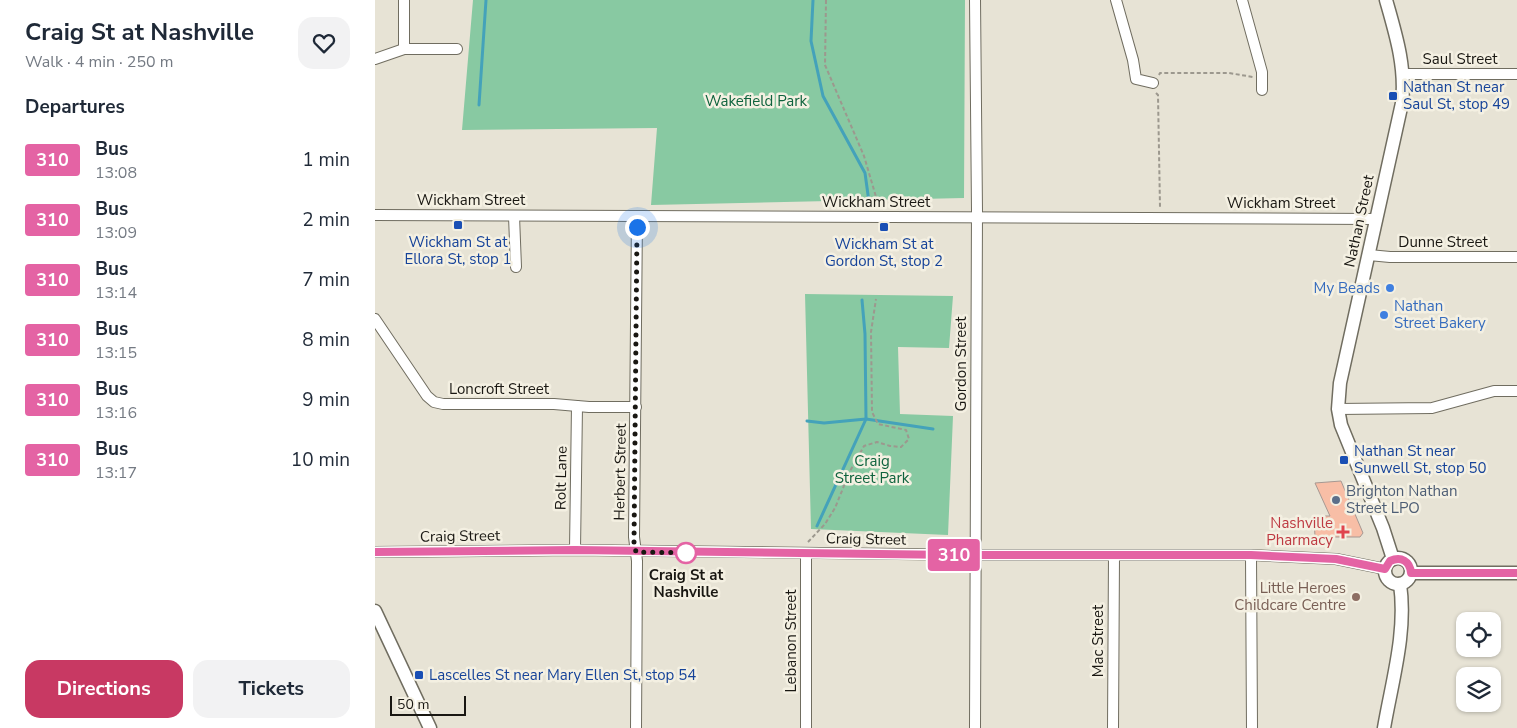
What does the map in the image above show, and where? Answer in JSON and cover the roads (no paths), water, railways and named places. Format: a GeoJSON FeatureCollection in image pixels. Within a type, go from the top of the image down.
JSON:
{"type":"FeatureCollection","features":[{"type":"Feature","properties":{"kind":"street"},"geometry":{"type":"LineString","coordinates":[[404,49],[405,0]]}},
{"type":"Feature","properties":{"kind":"street","name":"Gordon Street"},"geometry":{"type":"LineString","coordinates":[[975,0],[977,217],[975,728]]}},
{"type":"Feature","properties":{"kind":"street"},"geometry":{"type":"LineString","coordinates":[[1116,0],[1137,79],[1153,83]]}},
{"type":"Feature","properties":{"kind":"street"},"geometry":{"type":"LineString","coordinates":[[1242,0],[1262,72],[1261,90]]}},
{"type":"Feature","properties":{"kind":"street","name":"Nathan Street"},"geometry":{"type":"LineString","coordinates":[[1386,0],[1399,44],[1404,74],[1402,103],[1341,383],[1338,409],[1344,436],[1383,528],[1393,559]]}},
{"type":"Feature","properties":{"kind":"street"},"geometry":{"type":"LineString","coordinates":[[375,59],[404,49],[457,49]]}},
{"type":"Feature","properties":{"kind":"street","name":"Saul Street"},"geometry":{"type":"LineString","coordinates":[[1404,74],[1517,74]]}},
{"type":"Feature","properties":{"kind":"street","name":"Wickham Street"},"geometry":{"type":"LineString","coordinates":[[375,215],[1376,219]]}},
{"type":"Feature","properties":{"kind":"street"},"geometry":{"type":"LineString","coordinates":[[514,216],[516,267]]}},
{"type":"Feature","properties":{"kind":"street","name":"Herbert Street"},"geometry":{"type":"LineString","coordinates":[[636,728],[636,552],[634,537],[637,216]]}},
{"type":"Feature","properties":{"kind":"street","name":"Dunne Street"},"geometry":{"type":"LineString","coordinates":[[1369,255],[1391,258],[1517,257]]}},
{"type":"Feature","properties":{"kind":"street","name":"Loncroft Street"},"geometry":{"type":"LineString","coordinates":[[375,319],[427,396],[434,402],[443,404],[554,404],[636,407]]}},
{"type":"Feature","properties":{"kind":"street"},"geometry":{"type":"LineString","coordinates":[[1338,409],[1432,408],[1494,391],[1517,392]]}},
{"type":"Feature","properties":{"kind":"street","name":"Rolt Lane"},"geometry":{"type":"LineString","coordinates":[[575,550],[577,406]]}},
{"type":"Feature","properties":{"kind":"street","name":"Craig Street"},"geometry":{"type":"LineString","coordinates":[[375,552],[575,550],[975,555],[1251,555],[1336,559],[1385,569]]}},
{"type":"Feature","properties":{"kind":"street","name":"Lebanon Street"},"geometry":{"type":"LineString","coordinates":[[806,553],[806,728]]}},
{"type":"Feature","properties":{"kind":"street","name":"Mac Street"},"geometry":{"type":"LineString","coordinates":[[1113,728],[1114,555]]}},
{"type":"Feature","properties":{"kind":"street"},"geometry":{"type":"LineString","coordinates":[[1251,555],[1252,728]]}},
{"type":"Feature","properties":{"kind":"street"},"geometry":{"type":"LineString","coordinates":[[1398,558],[1406,561],[1411,569],[1411,573],[1407,580],[1400,584],[1389,580],[1386,577],[1385,569],[1388,563],[1398,558]]}},
{"type":"Feature","properties":{"kind":"street"},"geometry":{"type":"LineString","coordinates":[[1411,573],[1517,573]]}},
{"type":"Feature","properties":{"kind":"street"},"geometry":{"type":"LineString","coordinates":[[1384,728],[1400,640],[1400,584]]}},
{"type":"Feature","properties":{"kind":"street"},"geometry":{"type":"LineString","coordinates":[[375,611],[380,635],[430,728]]}},
{"type":"Feature","properties":{"kind":"waterway"},"geometry":{"type":"LineString","coordinates":[[479,105],[486,0]]}},
{"type":"Feature","properties":{"kind":"waterway"},"geometry":{"type":"LineString","coordinates":[[813,0],[811,41],[823,96],[865,173],[869,202]]}},
{"type":"Feature","properties":{"kind":"waterway"},"geometry":{"type":"LineString","coordinates":[[817,526],[866,419],[865,334],[862,300]]}},
{"type":"Feature","properties":{"kind":"waterway"},"geometry":{"type":"LineString","coordinates":[[807,421],[824,423],[866,419],[933,429]]}},
{"type":"Feature","properties":{"kind":"place","name":"Nathan St near Saul St, stop 49"},"geometry":{"type":"Point","coordinates":[1393,96]}},
{"type":"Feature","properties":{"kind":"place","name":"Wickham St at Ellora St, stop 1"},"geometry":{"type":"Point","coordinates":[458,225]}},
{"type":"Feature","properties":{"kind":"place","name":"Wickham St at Gordon St, stop 2"},"geometry":{"type":"Point","coordinates":[884,227]}},
{"type":"Feature","properties":{"kind":"place","name":"My Beads"},"geometry":{"type":"Point","coordinates":[1390,288]}},
{"type":"Feature","properties":{"kind":"place","name":"Nathan Street Bakery"},"geometry":{"type":"Point","coordinates":[1384,315]}},
{"type":"Feature","properties":{"kind":"place","name":"Nathan St near Sunwell St, stop 50"},"geometry":{"type":"Point","coordinates":[1344,460]}},
{"type":"Feature","properties":{"kind":"place","name":"Brighton Nathan Street LPO"},"geometry":{"type":"Point","coordinates":[1336,500]}},
{"type":"Feature","properties":{"kind":"place","name":"Nashville Pharmacy"},"geometry":{"type":"Point","coordinates":[1343,532]}},
{"type":"Feature","properties":{"kind":"place","name":"Craig St at Nashville"},"geometry":{"type":"Point","coordinates":[686,553]}},
{"type":"Feature","properties":{"kind":"place","name":"Little Heroes Childcare Centre"},"geometry":{"type":"Point","coordinates":[1356,597]}},
{"type":"Feature","properties":{"kind":"place","name":"Lascelles St near Mary Ellen St, stop 54"},"geometry":{"type":"Point","coordinates":[419,675]}},
{"type":"Feature","properties":{"kind":"park label","name":"Wakefield Park"},"geometry":{"type":"Point","coordinates":[756,101]}},
{"type":"Feature","properties":{"kind":"park label","name":"Craig Street Park"},"geometry":{"type":"Point","coordinates":[872,470]}}]}
